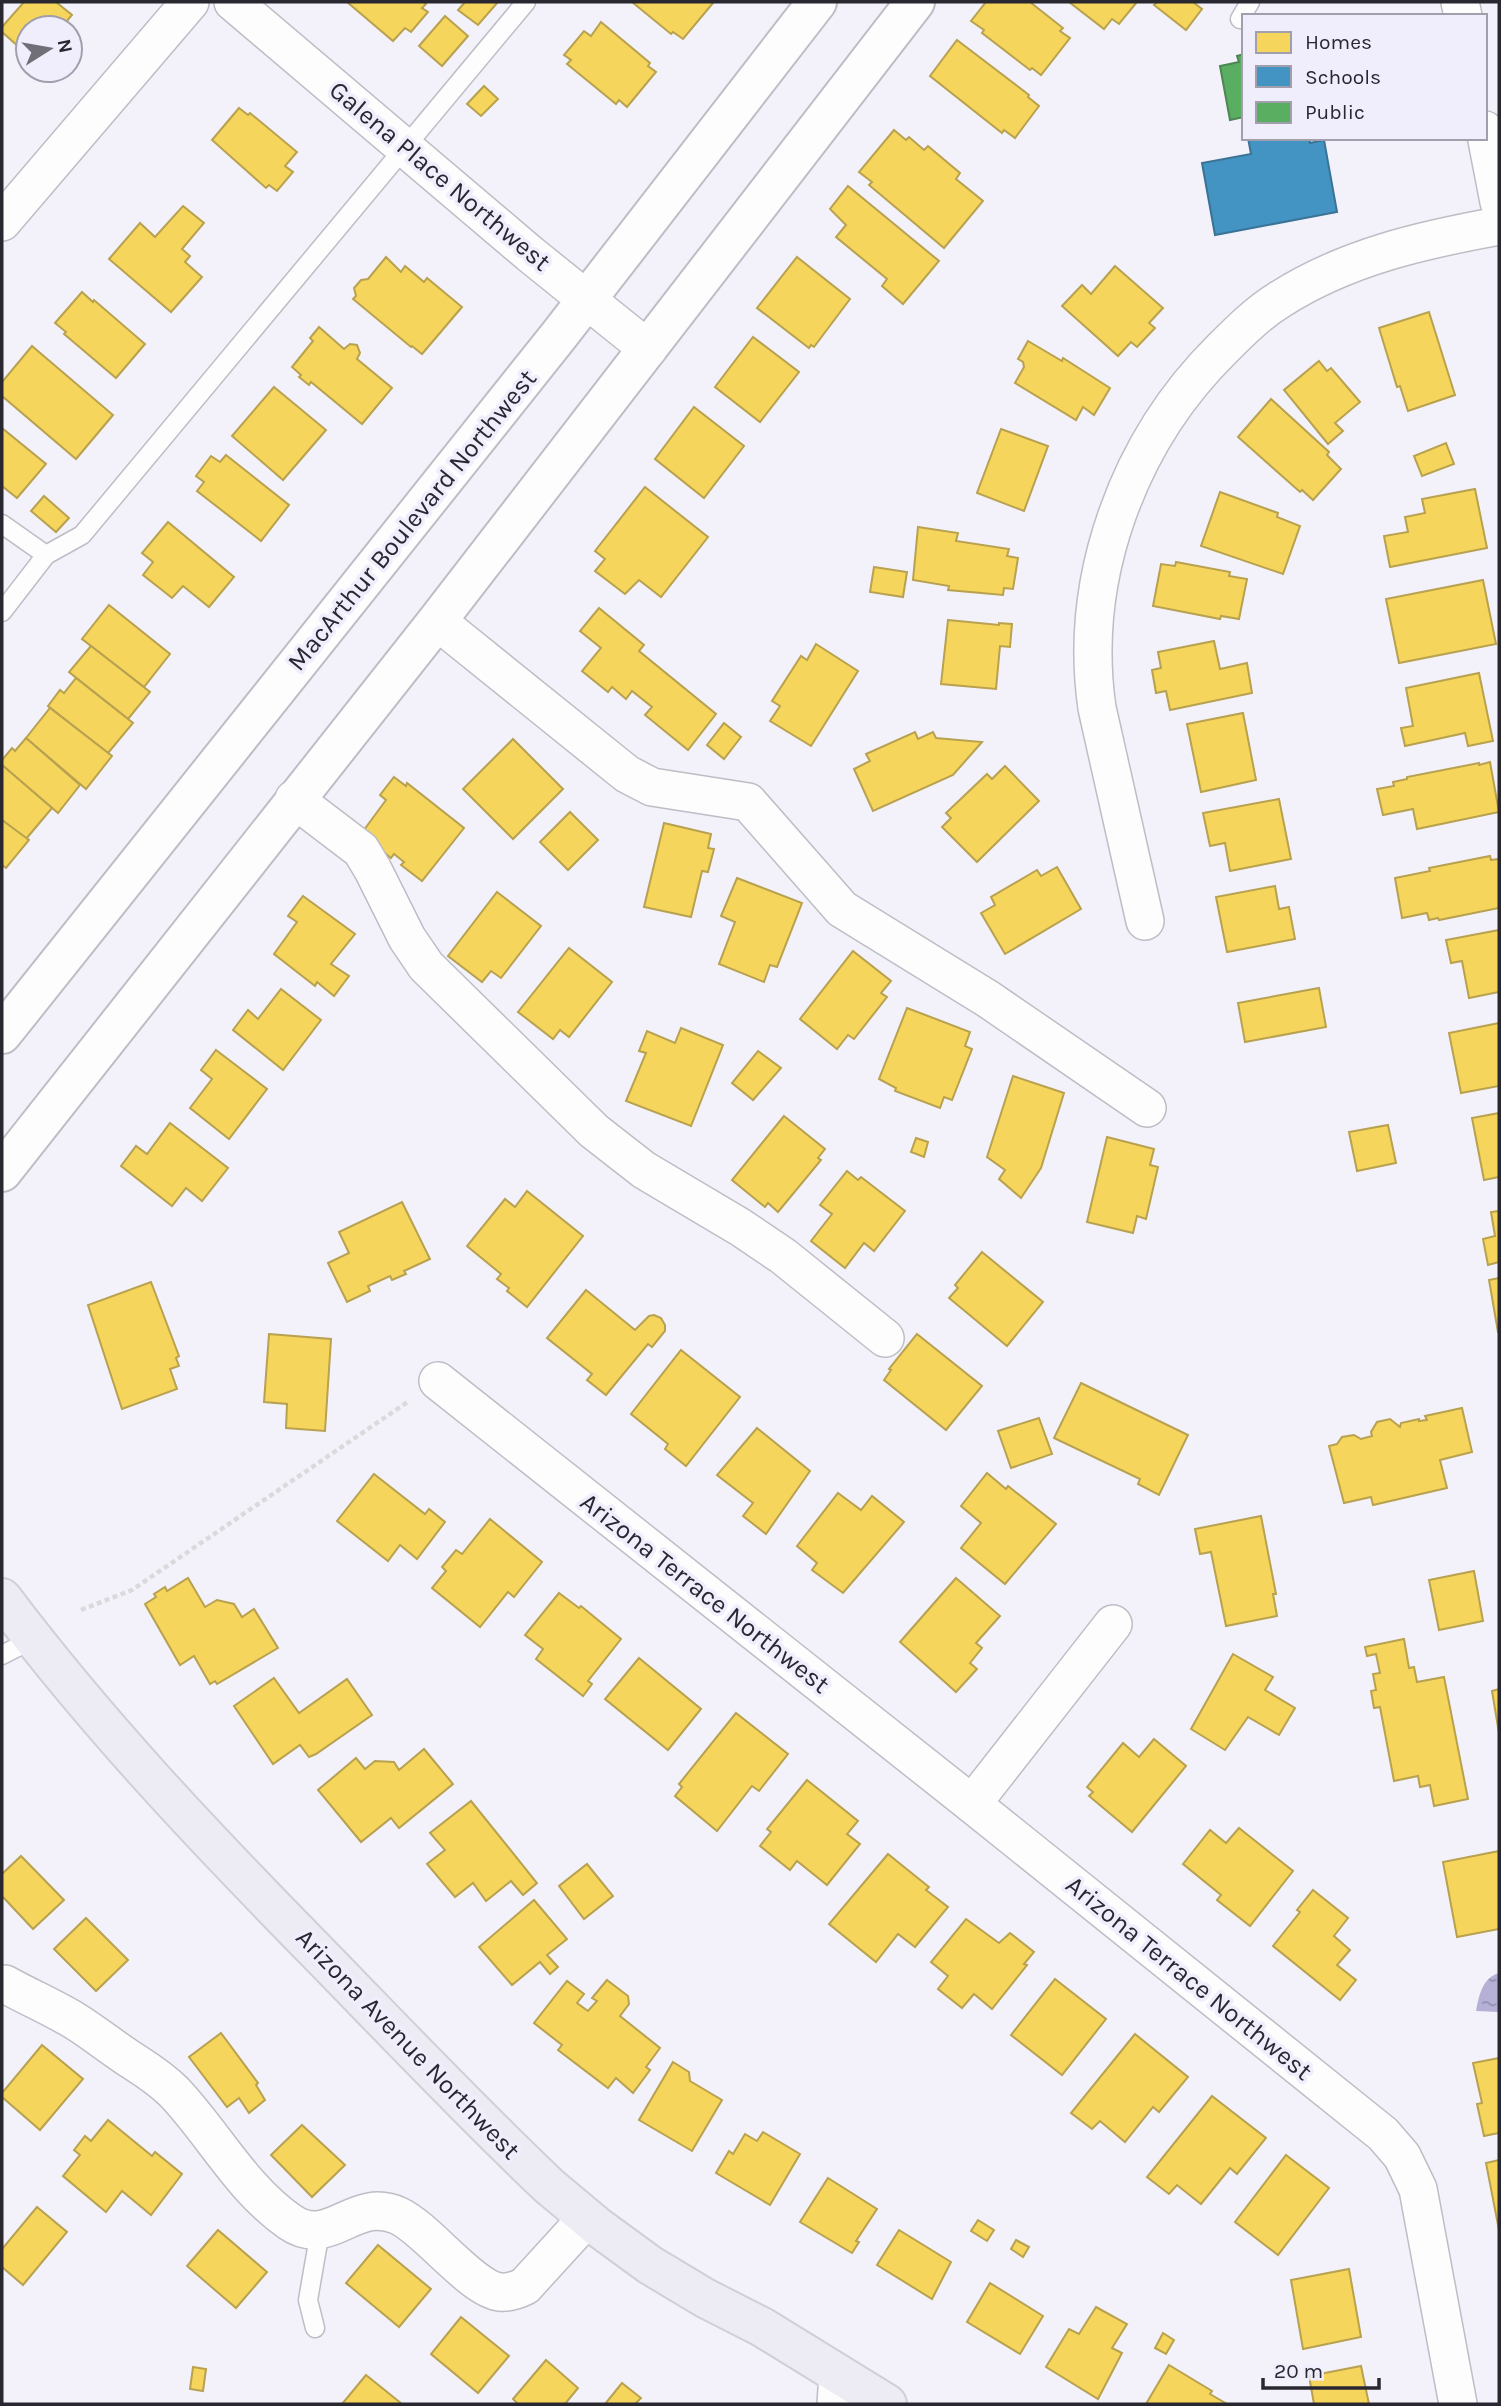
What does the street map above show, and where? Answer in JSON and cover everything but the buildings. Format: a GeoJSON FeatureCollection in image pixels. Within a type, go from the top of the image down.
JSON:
{"type":"FeatureCollection","features":[{"type":"Feature","properties":{"kind":"main road","name":"MacArthur Boulevard Northwest"},"geometry":{"type":"LineString","coordinates":[[2,1034],[587,298],[817,2]]}},
{"type":"Feature","properties":{"kind":"main road"},"geometry":{"type":"LineString","coordinates":[[2,1172],[436,621],[915,2]]}},
{"type":"Feature","properties":{"kind":"main road","name":"Arizona Avenue Northwest"},"geometry":{"type":"LineString","coordinates":[[2,1598],[17,1647],[104,1727],[192,1824],[526,2164],[587,2218],[659,2271],[762,2327],[837,2390],[887,2404]]}},
{"type":"Feature","properties":{"kind":"street"},"geometry":{"type":"LineString","coordinates":[[2,222],[190,2]]}},
{"type":"Feature","properties":{"kind":"street","name":"Galena Place Northwest"},"geometry":{"type":"LineString","coordinates":[[233,2],[530,254],[648,349]]}},
{"type":"Feature","properties":{"kind":"street"},"geometry":{"type":"LineString","coordinates":[[1487,140],[1499,202]]}},
{"type":"Feature","properties":{"kind":"street"},"geometry":{"type":"LineString","coordinates":[[1145,921],[1097,708],[1092,640],[1100,578],[1116,517],[1134,472],[1164,420],[1197,376],[1234,337],[1276,302],[1338,269],[1387,251],[1438,237],[1499,226]]}},
{"type":"Feature","properties":{"kind":"street"},"geometry":{"type":"LineString","coordinates":[[436,621],[627,774],[652,787],[748,802],[842,909],[988,999],[1147,1108]]}},
{"type":"Feature","properties":{"kind":"street"},"geometry":{"type":"LineString","coordinates":[[294,799],[360,850],[373,870],[407,939],[426,966],[575,1115],[644,1170],[783,1256],[885,1338]]}},
{"type":"Feature","properties":{"kind":"street","name":"Arizona Terrace Northwest"},"geometry":{"type":"LineString","coordinates":[[438,1381],[1384,2134],[1402,2156],[1418,2189],[1458,2404]]}},
{"type":"Feature","properties":{"kind":"street"},"geometry":{"type":"LineString","coordinates":[[972,1804],[1113,1625]]}},
{"type":"Feature","properties":{"kind":"street"},"geometry":{"type":"LineString","coordinates":[[5,1984],[77,2022],[151,2072],[176,2094],[231,2165],[269,2205],[305,2230],[320,2231],[334,2227],[359,2213],[372,2211],[397,2215],[486,2287],[498,2292],[512,2292],[525,2286],[587,2218]]}},
{"type":"Feature","properties":{"kind":"lane"},"geometry":{"type":"LineString","coordinates":[[2,612],[46,555],[82,535],[526,2]]}},
{"type":"Feature","properties":{"kind":"lane"},"geometry":{"type":"LineString","coordinates":[[2,524],[46,555]]}},
{"type":"Feature","properties":{"kind":"lane"},"geometry":{"type":"LineString","coordinates":[[315,2328],[308,2300],[320,2231]]}},
{"type":"Feature","properties":{"kind":"path"},"geometry":{"type":"LineString","coordinates":[[81,1610],[132,1590],[438,1381]]}},
{"type":"Feature","properties":{"kind":"water"},"geometry":{"type":"Polygon","coordinates":[[[1499,1973],[1499,2012],[1476,2011],[1485,1983],[1499,1973]]]}}]}
